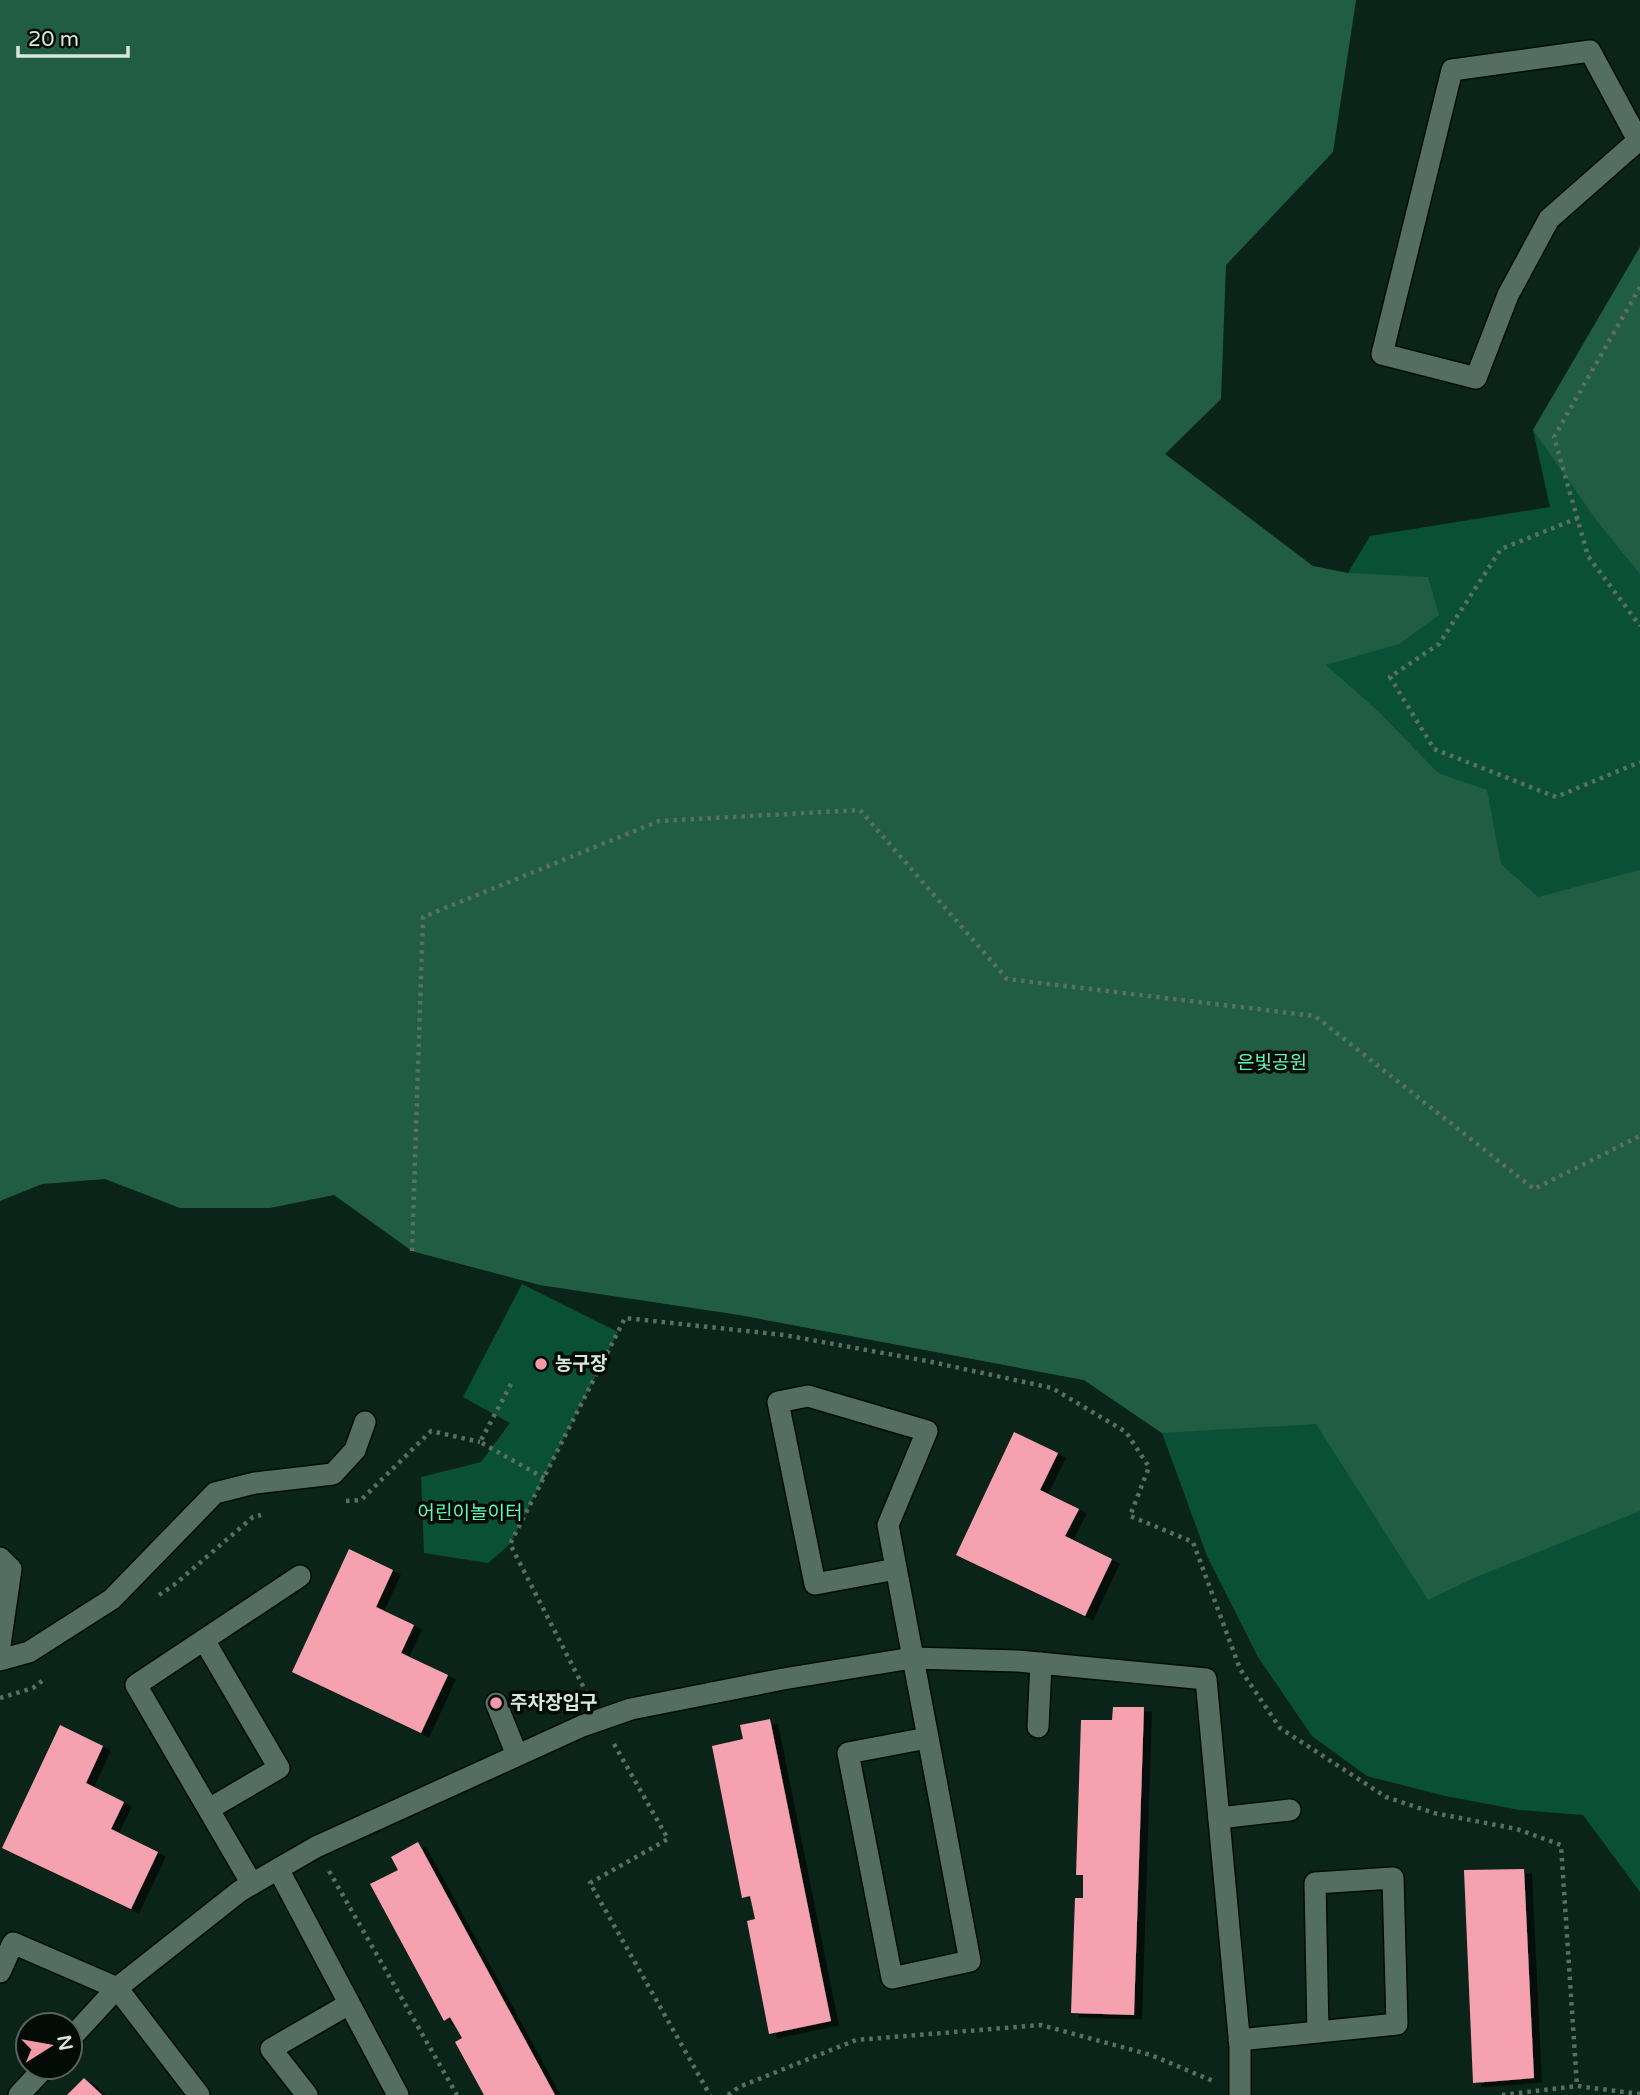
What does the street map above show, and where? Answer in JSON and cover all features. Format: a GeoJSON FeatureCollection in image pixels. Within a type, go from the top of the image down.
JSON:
{"type":"FeatureCollection","features":[{"type":"Feature","properties":{"kind":"street"},"geometry":{"type":"LineString","coordinates":[[1590,51],[1639,139],[1549,219],[1508,295],[1476,378],[1382,354],[1452,70],[1590,51]]}},
{"type":"Feature","properties":{"kind":"street"},"geometry":{"type":"LineString","coordinates":[[896,1569],[815,1584],[778,1402],[808,1396],[927,1431],[888,1525],[970,1961],[892,1978],[848,1753],[927,1738]]}},
{"type":"Feature","properties":{"kind":"street"},"geometry":{"type":"LineString","coordinates":[[0,1660],[29,1651],[111,1599],[215,1493],[255,1483],[333,1474],[355,1450],[365,1422]]}},
{"type":"Feature","properties":{"kind":"street"},"geometry":{"type":"LineString","coordinates":[[0,1558],[11,1569],[0,1645]]}},
{"type":"Feature","properties":{"kind":"street"},"geometry":{"type":"LineString","coordinates":[[252,1884],[136,1685],[300,1576]]}},
{"type":"Feature","properties":{"kind":"street"},"geometry":{"type":"LineString","coordinates":[[204,1640],[279,1768],[209,1810]]}},
{"type":"Feature","properties":{"kind":"street"},"geometry":{"type":"LineString","coordinates":[[84,2024],[117,1988],[240,1891],[316,1847],[582,1726],[631,1709],[783,1679],[912,1658],[1041,1663],[1206,1679],[1239,2040],[1240,2091]]}},
{"type":"Feature","properties":{"kind":"street"},"geometry":{"type":"LineString","coordinates":[[1038,1727],[1041,1663]]}},
{"type":"Feature","properties":{"kind":"street"},"geometry":{"type":"LineString","coordinates":[[496,1703],[517,1755]]}},
{"type":"Feature","properties":{"kind":"street"},"geometry":{"type":"LineString","coordinates":[[1219,1818],[1290,1810]]}},
{"type":"Feature","properties":{"kind":"street"},"geometry":{"type":"LineString","coordinates":[[278,1869],[398,2095]]}},
{"type":"Feature","properties":{"kind":"street"},"geometry":{"type":"LineString","coordinates":[[1239,2040],[1318,2032],[1397,2024],[1392,1878],[1315,1883],[1318,2032]]}},
{"type":"Feature","properties":{"kind":"street"},"geometry":{"type":"LineString","coordinates":[[0,1972],[13,1943],[117,1988],[199,2095]]}},
{"type":"Feature","properties":{"kind":"street"},"geometry":{"type":"LineString","coordinates":[[307,2095],[271,2049],[349,2004]]}},
{"type":"Feature","properties":{"kind":"street"},"geometry":{"type":"LineString","coordinates":[[19,2095],[32,2081]]}},
{"type":"Feature","properties":{"kind":"path"},"geometry":{"type":"LineString","coordinates":[[1640,287],[1554,437],[1588,556],[1640,626]]}},
{"type":"Feature","properties":{"kind":"path"},"geometry":{"type":"LineString","coordinates":[[1578,518],[1501,549],[1439,644],[1390,677],[1434,749],[1556,797],[1640,762]]}},
{"type":"Feature","properties":{"kind":"path"},"geometry":{"type":"LineString","coordinates":[[412,1251],[424,917],[659,821],[860,810],[1007,979],[1315,1016],[1534,1189],[1640,1136]]}},
{"type":"Feature","properties":{"kind":"path"},"geometry":{"type":"LineString","coordinates":[[480,1443],[511,1384]]}},
{"type":"Feature","properties":{"kind":"path"},"geometry":{"type":"LineString","coordinates":[[337,1502],[361,1500],[431,1431],[480,1443],[544,1478]]}},
{"type":"Feature","properties":{"kind":"path"},"geometry":{"type":"LineString","coordinates":[[152,1600],[174,1585],[253,1517],[265,1514]]}},
{"type":"Feature","properties":{"kind":"path"},"geometry":{"type":"LineString","coordinates":[[0,1698],[33,1688],[43,1679]]}},
{"type":"Feature","properties":{"kind":"path"},"geometry":{"type":"LineString","coordinates":[[316,1847],[457,2095]]}},
{"type":"Feature","properties":{"kind":"path"},"geometry":{"type":"LineString","coordinates":[[728,2095],[739,2087],[856,2040],[1041,2025],[1151,2055],[1240,2091]]}},
{"type":"Feature","properties":{"kind":"path"},"geometry":{"type":"LineString","coordinates":[[1502,2095],[1577,2086],[1640,2094]]}},
{"type":"Feature","properties":{"kind":"green space"},"geometry":{"type":"Polygon","coordinates":[[[0,0],[1356,0],[1333,152],[1226,265],[1221,399],[1165,454],[1313,566],[1348,573],[1428,577],[1439,615],[1399,644],[1326,665],[1380,713],[1438,773],[1487,790],[1501,864],[1538,897],[1640,870],[1640,1511],[1476,1577],[1428,1600],[1316,1424],[1162,1433],[1084,1380],[740,1315],[540,1285],[412,1251],[334,1195],[270,1208],[180,1208],[105,1179],[42,1184],[0,1201],[0,0]]]}},
{"type":"Feature","properties":{"kind":"green space","name":"은빛공원"},"geometry":{"type":"Polygon","coordinates":[[[1640,247],[1640,1892],[1583,1815],[1520,1810],[1445,1796],[1367,1776],[1312,1736],[1258,1657],[1207,1556],[1162,1433],[1084,1380],[740,1315],[540,1285],[412,1251],[1348,573],[1370,536],[1550,507],[1533,430],[1640,247]]]}},
{"type":"Feature","properties":{"kind":"green space"},"geometry":{"type":"Polygon","coordinates":[[[1640,247],[1640,574],[1597,521],[1533,430],[1640,247]]]}},
{"type":"Feature","properties":{"kind":"green space","name":"어린이놀이터"},"geometry":{"type":"Polygon","coordinates":[[[522,1284],[618,1332],[510,1544],[488,1563],[424,1553],[421,1477],[481,1462],[510,1423],[463,1397],[522,1284]]]}},
{"type":"Feature","properties":{"kind":"building"},"geometry":{"type":"Polygon","coordinates":[[[1014,1432],[1058,1453],[1040,1490],[1079,1509],[1065,1536],[1112,1559],[1085,1616],[956,1555],[1014,1432]]]}},
{"type":"Feature","properties":{"kind":"building"},"geometry":{"type":"Polygon","coordinates":[[[349,1549],[393,1570],[376,1607],[414,1625],[401,1653],[448,1675],[421,1733],[292,1672],[349,1549]]]}},
{"type":"Feature","properties":{"kind":"building"},"geometry":{"type":"Polygon","coordinates":[[[1113,1707],[1144,1707],[1134,2015],[1071,2013],[1075,1898],[1083,1898],[1083,1875],[1076,1875],[1081,1720],[1112,1720],[1113,1707]]]}},
{"type":"Feature","properties":{"kind":"building"},"geometry":{"type":"Polygon","coordinates":[[[770,1719],[831,2021],[769,2034],[747,1921],[755,1919],[750,1896],[742,1898],[712,1746],[743,1739],[740,1725],[770,1719]]]}},
{"type":"Feature","properties":{"kind":"building"},"geometry":{"type":"Polygon","coordinates":[[[60,1725],[103,1746],[86,1783],[124,1802],[111,1829],[158,1852],[131,1909],[2,1848],[60,1725]]]}},
{"type":"Feature","properties":{"kind":"building"},"geometry":{"type":"Polygon","coordinates":[[[418,1842],[555,2095],[484,2095],[455,2042],[462,2038],[450,2017],[444,2021],[370,1884],[398,1870],[391,1857],[418,1842]]]}},
{"type":"Feature","properties":{"kind":"building"},"geometry":{"type":"Polygon","coordinates":[[[1524,1869],[1534,2078],[1473,2083],[1464,1870],[1524,1869]]]}},
{"type":"Feature","properties":{"kind":"building"},"geometry":{"type":"Polygon","coordinates":[[[84,2078],[102,2095],[67,2095],[84,2081],[84,2078]]]}},
{"type":"Feature","properties":{"kind":"place","name":"농구장"},"geometry":{"type":"Point","coordinates":[541,1364]}},
{"type":"Feature","properties":{"kind":"place","name":"주차장입구"},"geometry":{"type":"Point","coordinates":[496,1703]}}]}
